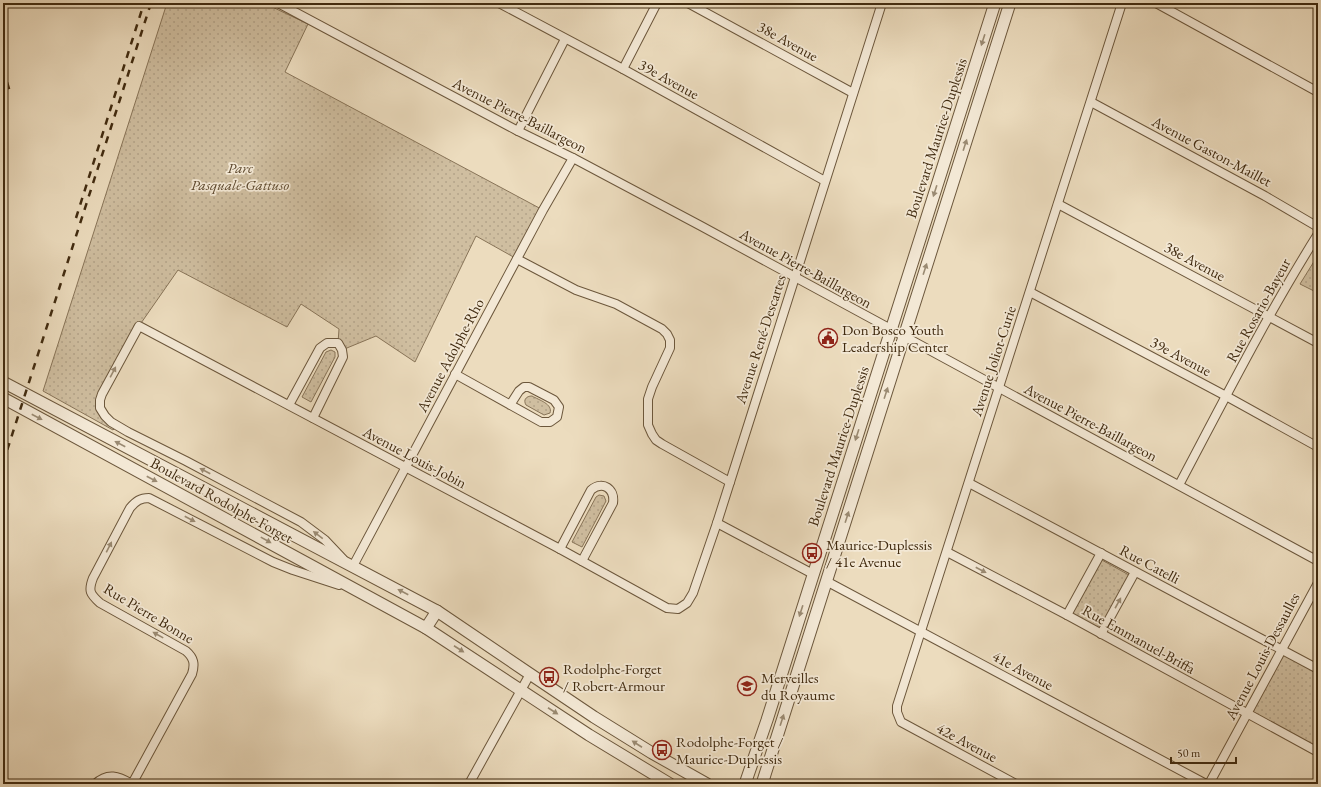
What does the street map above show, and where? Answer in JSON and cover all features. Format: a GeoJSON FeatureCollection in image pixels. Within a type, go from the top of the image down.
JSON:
{"type":"FeatureCollection","features":[{"type":"Feature","properties":{"kind":"street","name":"Avenue Pierre-Baillargeon"},"geometry":{"type":"LineString","coordinates":[[278,3],[795,277],[1318,561]]}},
{"type":"Feature","properties":{"kind":"street","name":"39e Avenue"},"geometry":{"type":"LineString","coordinates":[[499,3],[623,69],[825,181]]}},
{"type":"Feature","properties":{"kind":"street"},"geometry":{"type":"LineString","coordinates":[[623,69],[657,3]]}},
{"type":"Feature","properties":{"kind":"street","name":"38e Avenue"},"geometry":{"type":"LineString","coordinates":[[688,3],[853,93]]}},
{"type":"Feature","properties":{"kind":"street","name":"Avenue René-Descartes"},"geometry":{"type":"LineString","coordinates":[[678,610],[687,604],[693,594],[717,523],[882,3]]}},
{"type":"Feature","properties":{"kind":"street","name":"Boulevard Maurice-Duplessis"},"geometry":{"type":"LineString","coordinates":[[745,784],[767,720],[995,3]]}},
{"type":"Feature","properties":{"kind":"street","name":"Boulevard Maurice-Duplessis"},"geometry":{"type":"LineString","coordinates":[[762,784],[1010,3]]}},
{"type":"Feature","properties":{"kind":"street","name":"Avenue Joliot-Curie"},"geometry":{"type":"LineString","coordinates":[[905,725],[898,717],[897,706],[1122,3]]}},
{"type":"Feature","properties":{"kind":"street"},"geometry":{"type":"LineString","coordinates":[[1156,3],[1318,92]]}},
{"type":"Feature","properties":{"kind":"street"},"geometry":{"type":"LineString","coordinates":[[518,131],[565,39]]}},
{"type":"Feature","properties":{"kind":"street","name":"Avenue Gaston-Maillet"},"geometry":{"type":"LineString","coordinates":[[1091,102],[1318,227]]}},
{"type":"Feature","properties":{"kind":"street","name":"Avenue Adolphe-Rho"},"geometry":{"type":"LineString","coordinates":[[349,564],[406,468],[543,210],[573,158]]}},
{"type":"Feature","properties":{"kind":"street","name":"38e Avenue"},"geometry":{"type":"LineString","coordinates":[[1058,204],[1318,343]]}},
{"type":"Feature","properties":{"kind":"street","name":"Rue Rosario-Bayeur"},"geometry":{"type":"LineString","coordinates":[[1179,485],[1269,317],[1318,234]]}},
{"type":"Feature","properties":{"kind":"street"},"geometry":{"type":"LineString","coordinates":[[518,258],[576,290],[616,304],[662,329],[670,340],[670,348],[648,399],[648,425],[656,440],[730,482]]}},
{"type":"Feature","properties":{"kind":"street","name":"39e Avenue"},"geometry":{"type":"LineString","coordinates":[[1030,292],[1226,396],[1318,447]]}},
{"type":"Feature","properties":{"kind":"street","name":"Avenue Louis-Jobin"},"geometry":{"type":"LineString","coordinates":[[100,408],[102,394],[139,326],[560,549],[667,608],[678,610]]}},
{"type":"Feature","properties":{"kind":"street"},"geometry":{"type":"LineString","coordinates":[[289,405],[320,348],[327,343],[338,343],[342,350],[343,357],[313,418]]}},
{"type":"Feature","properties":{"kind":"street"},"geometry":{"type":"LineString","coordinates":[[455,374],[540,422],[550,422],[557,417],[559,408],[554,400],[529,387],[519,390],[510,405]]}},
{"type":"Feature","properties":{"kind":"street","name":"Boulevard Rodolphe-Forget"},"geometry":{"type":"LineString","coordinates":[[3,382],[437,610],[530,674],[652,754],[707,784]]}},
{"type":"Feature","properties":{"kind":"street","name":"Boulevard Rodolphe-Forget"},"geometry":{"type":"LineString","coordinates":[[3,398],[426,628],[590,735],[670,784]]}},
{"type":"Feature","properties":{"kind":"street","name":"Boulevard Rodolphe-Forget"},"geometry":{"type":"LineString","coordinates":[[100,408],[104,416],[128,432],[301,522],[325,540],[349,564]]}},
{"type":"Feature","properties":{"kind":"street","name":"Rue Catelli"},"geometry":{"type":"LineString","coordinates":[[969,483],[1318,669]]}},
{"type":"Feature","properties":{"kind":"street"},"geometry":{"type":"LineString","coordinates":[[560,549],[591,490],[598,486],[607,486],[612,494],[613,503],[582,561]]}},
{"type":"Feature","properties":{"kind":"street","name":"Rue Pierre Bonne"},"geometry":{"type":"LineString","coordinates":[[95,784],[106,777],[121,778],[132,784],[192,674],[194,661],[191,655],[186,651],[100,603],[90,592],[90,586],[93,578],[130,508],[136,501],[142,498],[149,498],[277,564],[363,593]]}},
{"type":"Feature","properties":{"kind":"street"},"geometry":{"type":"LineString","coordinates":[[717,523],[813,574]]}},
{"type":"Feature","properties":{"kind":"street","name":"Rue Emmanuel-Briffa"},"geometry":{"type":"LineString","coordinates":[[947,552],[1067,615],[1318,752]]}},
{"type":"Feature","properties":{"kind":"street"},"geometry":{"type":"LineString","coordinates":[[1067,615],[1101,553]]}},
{"type":"Feature","properties":{"kind":"street"},"geometry":{"type":"LineString","coordinates":[[1101,634],[1135,572]]}},
{"type":"Feature","properties":{"kind":"street","name":"41e Avenue"},"geometry":{"type":"LineString","coordinates":[[826,580],[1207,784]]}},
{"type":"Feature","properties":{"kind":"street","name":"Avenue Louis-Dessaulles"},"geometry":{"type":"LineString","coordinates":[[1207,784],[1318,583]]}},
{"type":"Feature","properties":{"kind":"street"},"geometry":{"type":"LineString","coordinates":[[426,628],[437,610]]}},
{"type":"Feature","properties":{"kind":"street"},"geometry":{"type":"LineString","coordinates":[[469,784],[530,674]]}},
{"type":"Feature","properties":{"kind":"street","name":"42e Avenue"},"geometry":{"type":"LineString","coordinates":[[905,725],[1016,784]]}},
{"type":"Feature","properties":{"kind":"green space","name":"Parc Pasquale-Gattuso"},"geometry":{"type":"Polygon","coordinates":[[[167,3],[266,3],[308,24],[285,72],[543,210],[517,259],[476,236],[415,362],[376,336],[342,350],[338,343],[339,329],[301,304],[287,327],[178,270],[139,326],[102,394],[100,408],[118,425],[113,430],[43,391],[167,3]]]}},
{"type":"Feature","properties":{"kind":"green space"},"geometry":{"type":"Polygon","coordinates":[[[1318,255],[1318,293],[1300,284],[1318,255]]]}},
{"type":"Feature","properties":{"kind":"green space"},"geometry":{"type":"Polygon","coordinates":[[[331,350],[335,352],[335,357],[311,402],[302,397],[326,352],[331,350]]]}},
{"type":"Feature","properties":{"kind":"green space"},"geometry":{"type":"Polygon","coordinates":[[[532,396],[547,405],[550,413],[544,415],[526,405],[526,399],[532,396]]]}},
{"type":"Feature","properties":{"kind":"green space"},"geometry":{"type":"Polygon","coordinates":[[[599,495],[604,496],[606,501],[582,547],[572,542],[596,497],[599,495]]]}},
{"type":"Feature","properties":{"kind":"green space"},"geometry":{"type":"Polygon","coordinates":[[[1100,559],[1129,575],[1100,629],[1071,613],[1100,559]]]}},
{"type":"Feature","properties":{"kind":"green space"},"geometry":{"type":"Polygon","coordinates":[[[1281,649],[1318,669],[1318,752],[1247,714],[1281,649]]]}},
{"type":"Feature","properties":{"kind":"railway"},"geometry":{"type":"LineString","coordinates":[[76,218],[144,3]]}},
{"type":"Feature","properties":{"kind":"railway"},"geometry":{"type":"LineString","coordinates":[[3,463],[151,3]]}},
{"type":"Feature","properties":{"kind":"railway"},"geometry":{"type":"LineString","coordinates":[[3,69],[10,92]]}},
{"type":"Feature","properties":{"kind":"place","name":"Don Bosco Youth Leadership Center"},"geometry":{"type":"Point","coordinates":[828,338]}},
{"type":"Feature","properties":{"kind":"place","name":"Maurice-Duplessis / 41e Avenue"},"geometry":{"type":"Point","coordinates":[812,553]}},
{"type":"Feature","properties":{"kind":"place","name":"Rodolphe-Forget / Robert-Armour"},"geometry":{"type":"Point","coordinates":[549,677]}},
{"type":"Feature","properties":{"kind":"place","name":"Merveilles du Royaume"},"geometry":{"type":"Point","coordinates":[747,686]}},
{"type":"Feature","properties":{"kind":"place","name":"Rodolphe-Forget / Maurice-Duplessis"},"geometry":{"type":"Point","coordinates":[662,750]}}]}
